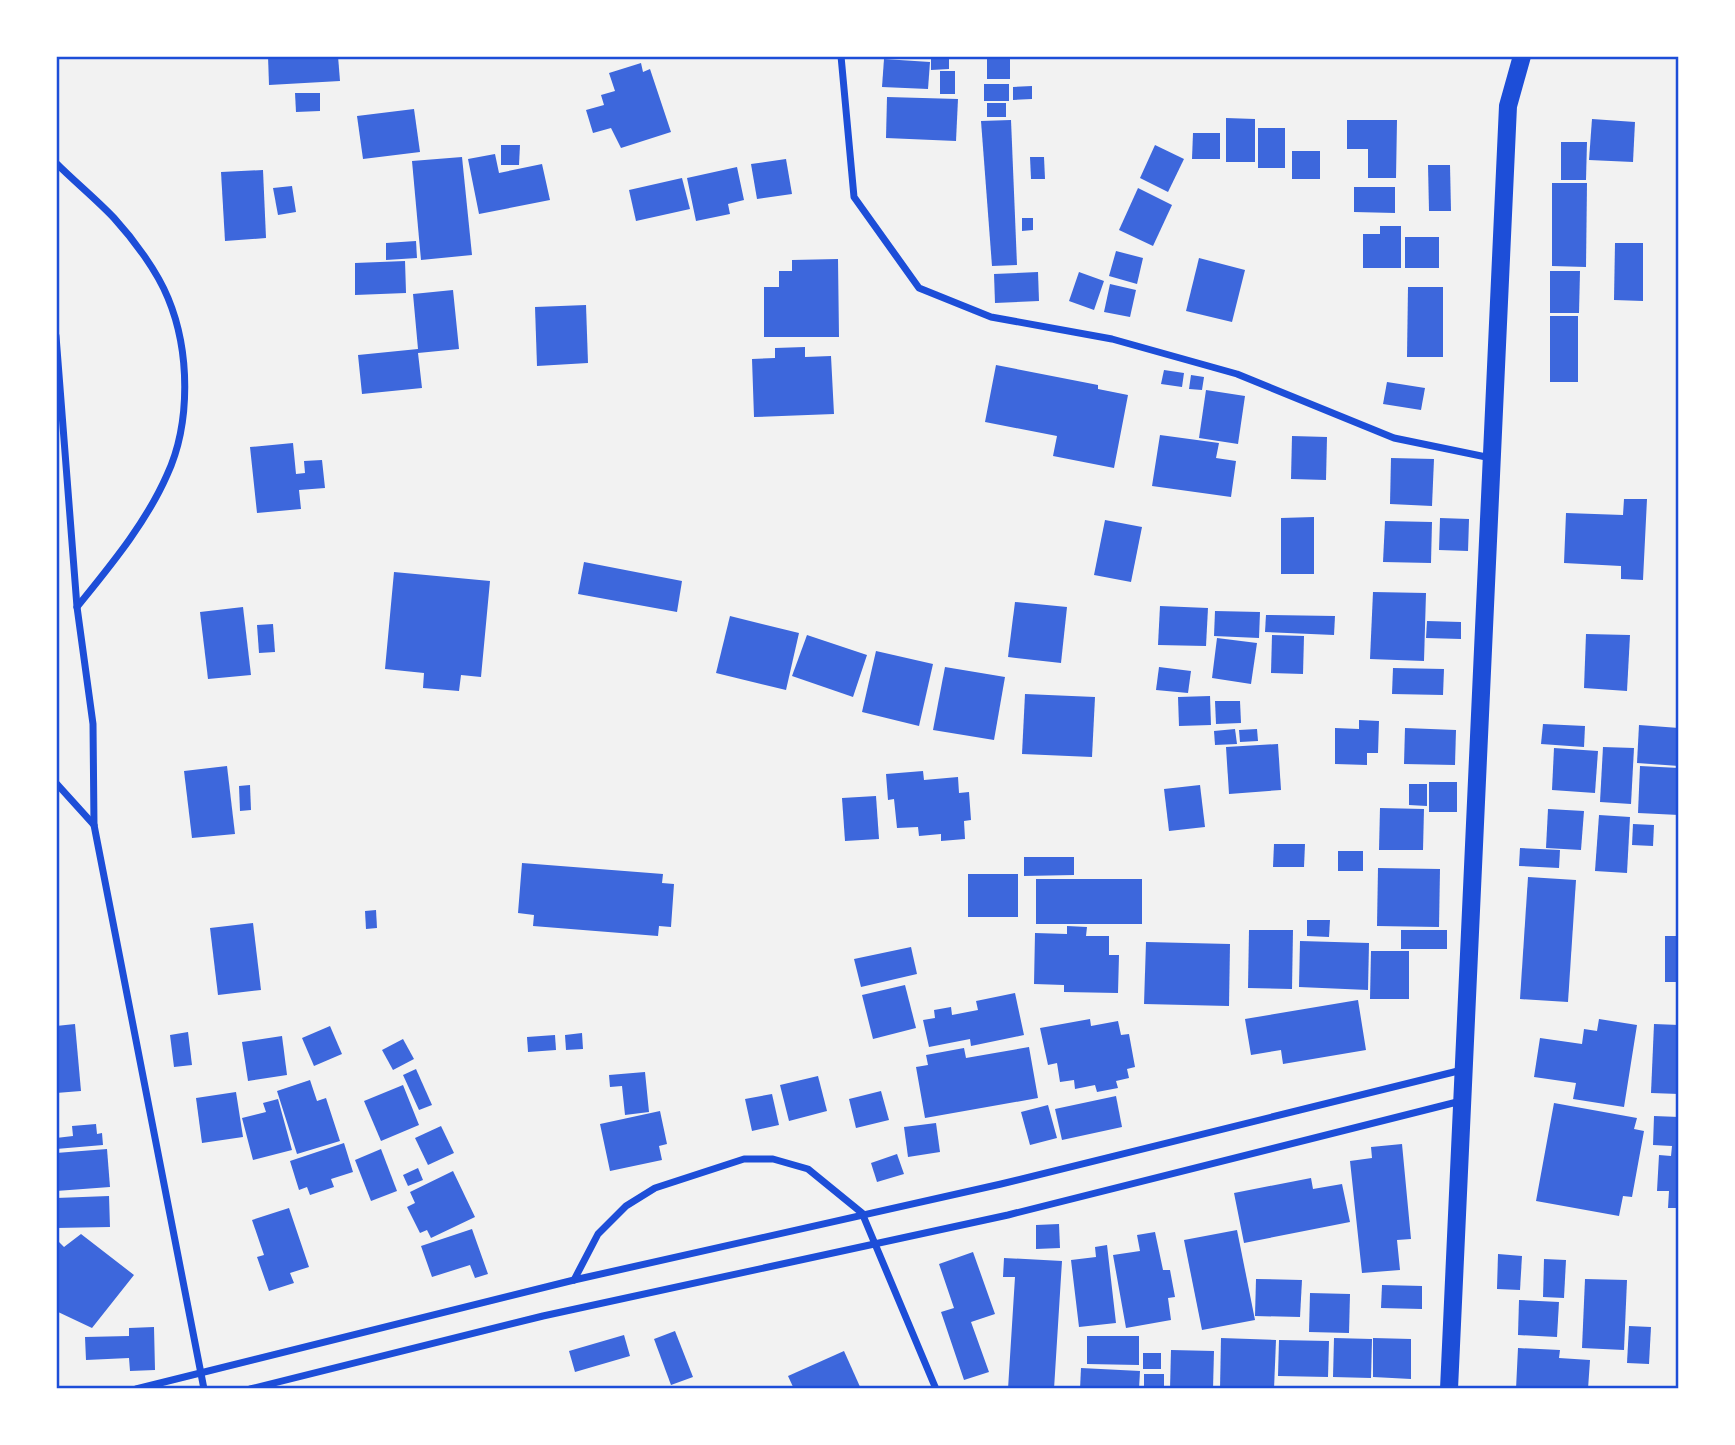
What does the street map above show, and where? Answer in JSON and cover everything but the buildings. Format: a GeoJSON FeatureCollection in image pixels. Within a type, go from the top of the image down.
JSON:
{"type":"FeatureCollection","features":[{"type":"Feature","properties":{"kind":"main road"},"geometry":{"type":"LineString","coordinates":[[1449,1389],[1508,106],[1522,56]]}},
{"type":"Feature","properties":{"kind":"street"},"geometry":{"type":"LineString","coordinates":[[841,56],[854,197],[919,288],[991,317],[1112,339],[1237,374],[1394,438],[1492,458]]}},
{"type":"Feature","properties":{"kind":"street"},"geometry":{"type":"LineString","coordinates":[[56,163],[114,219],[168,298],[180,343],[185,389],[181,435],[167,475],[118,557],[77,607]]}},
{"type":"Feature","properties":{"kind":"street"},"geometry":{"type":"LineString","coordinates":[[56,336],[77,607],[93,724],[94,825],[204,1389]]}},
{"type":"Feature","properties":{"kind":"street"},"geometry":{"type":"LineString","coordinates":[[56,783],[94,825]]}},
{"type":"Feature","properties":{"kind":"street"},"geometry":{"type":"LineString","coordinates":[[136,1389],[573,1280],[862,1213],[1001,1184],[1463,1069]]}},
{"type":"Feature","properties":{"kind":"street"},"geometry":{"type":"LineString","coordinates":[[250,1389],[543,1316],[1007,1215],[1461,1101]]}},
{"type":"Feature","properties":{"kind":"street"},"geometry":{"type":"LineString","coordinates":[[573,1280],[598,1234],[626,1206],[655,1188],[744,1159],[773,1159],[808,1169],[862,1213],[936,1389]]}}]}
